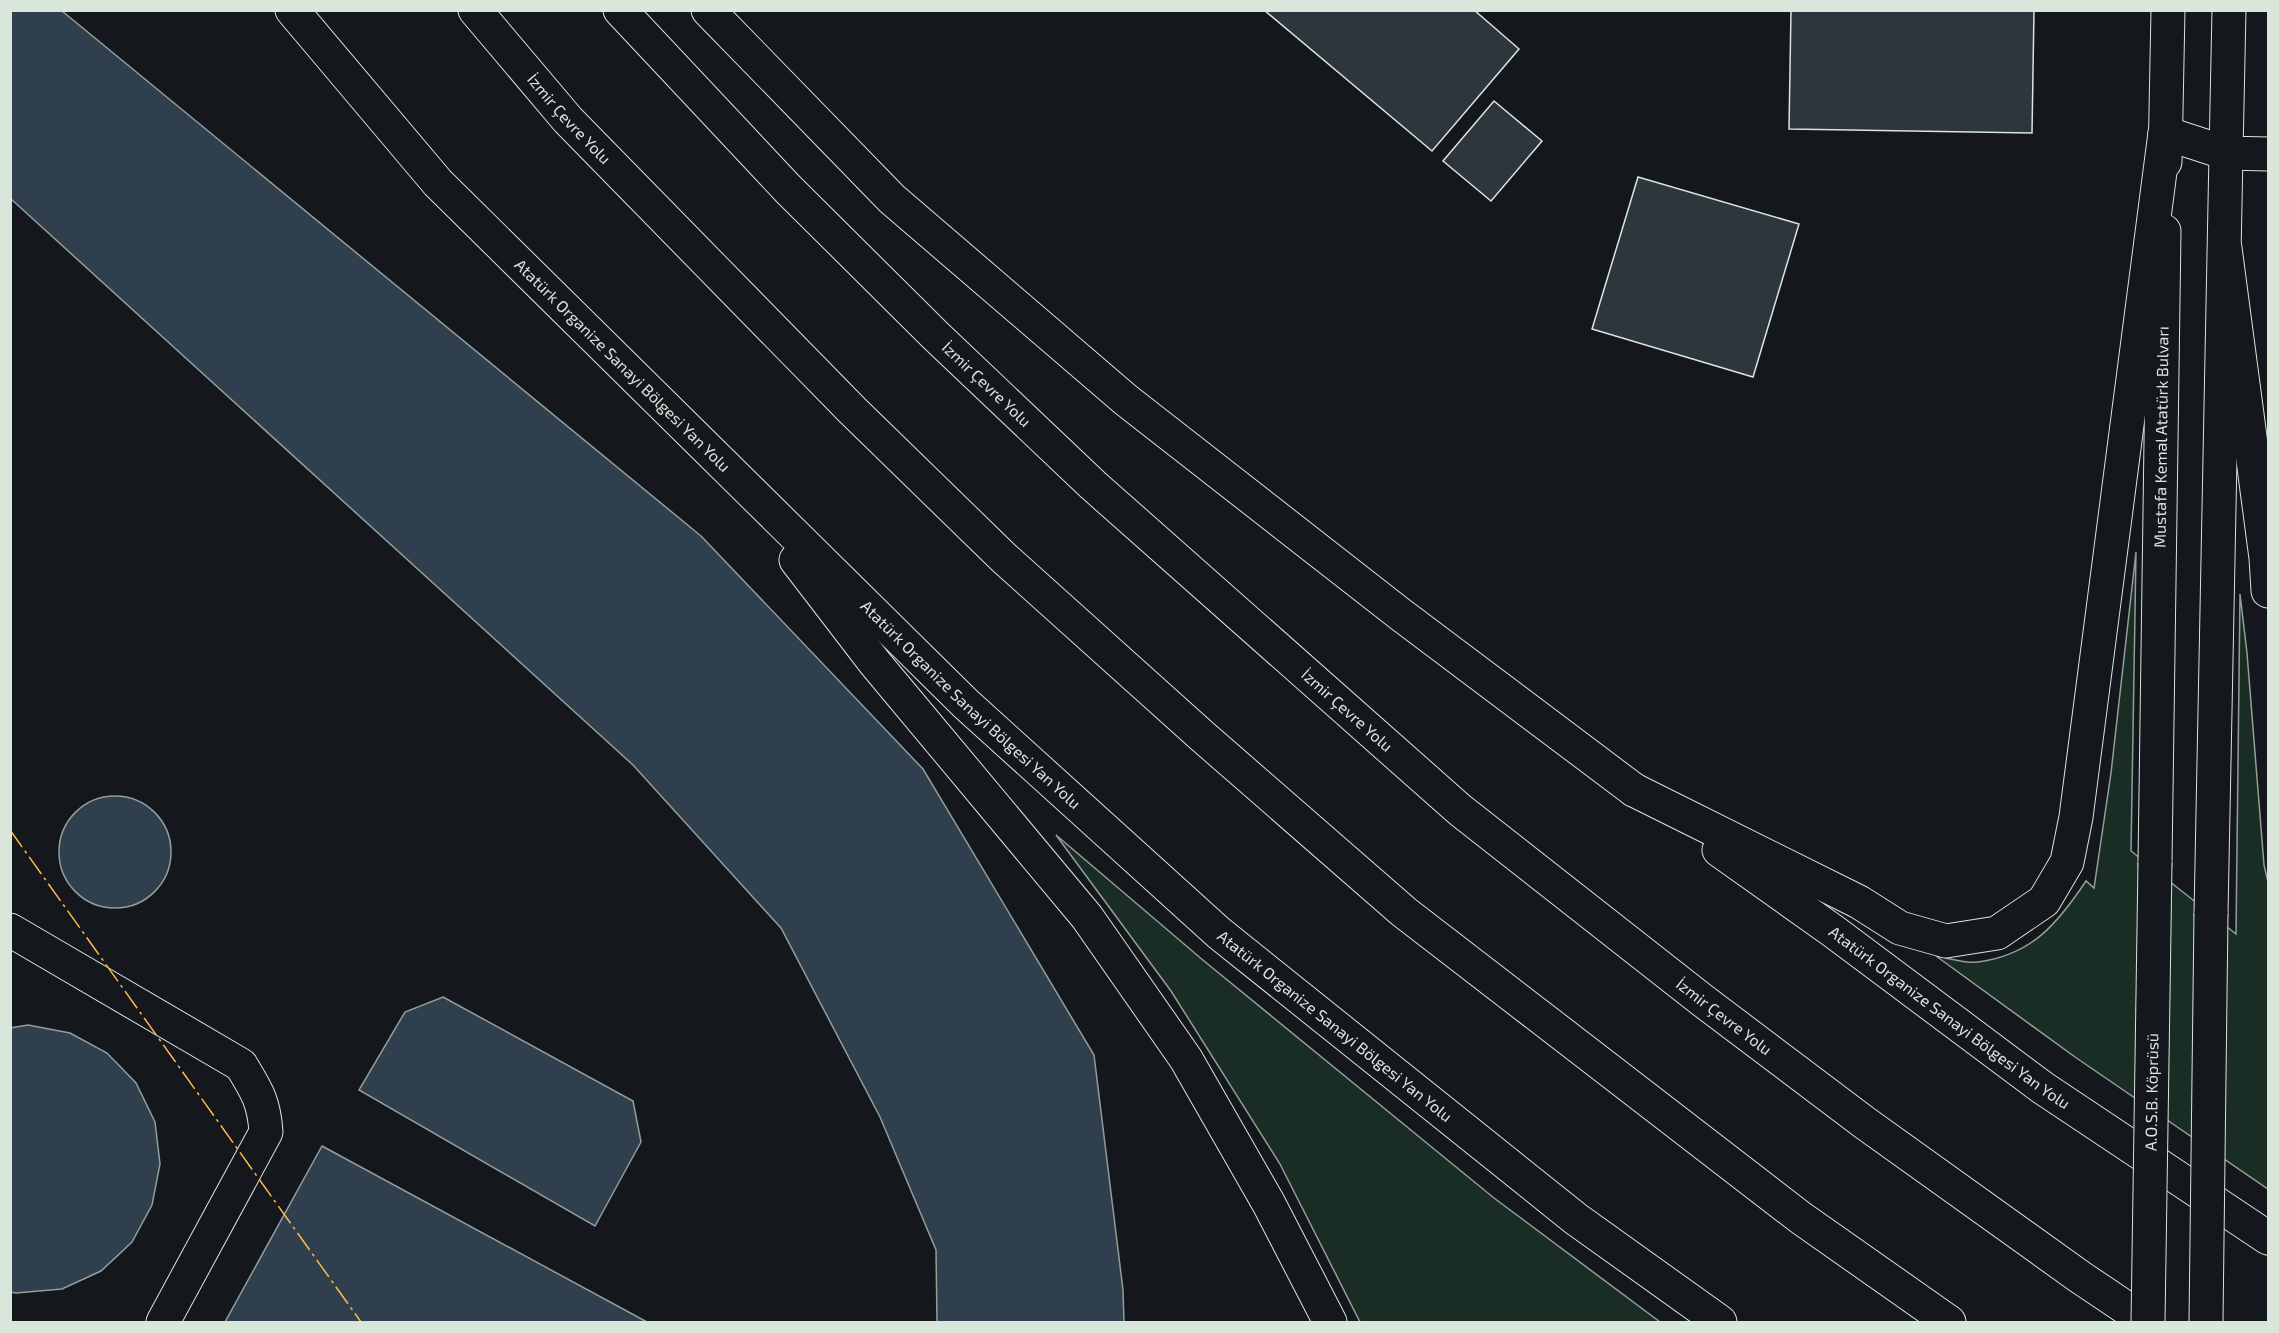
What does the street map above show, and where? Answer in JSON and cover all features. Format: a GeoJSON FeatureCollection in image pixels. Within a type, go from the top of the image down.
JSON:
{"type":"FeatureCollection","features":[{"type":"Feature","properties":{"kind":"main road","name":"Atatürk Organize Sanayi Bölgesi Yan Yolu"},"geometry":{"type":"LineString","coordinates":[[292,10],[438,183],[966,704],[1220,933],[1576,1219],[1720,1323]]}},
{"type":"Feature","properties":{"kind":"main road","name":"İzmir Çevre Yolu"},"geometry":{"type":"LineString","coordinates":[[475,10],[568,120],[853,411],[1004,558],[1201,735],[1404,912],[1801,1218],[1949,1323]]}},
{"type":"Feature","properties":{"kind":"main road","name":"İzmir Çevre Yolu"},"geometry":{"type":"LineString","coordinates":[[620,10],[788,189],[952,352],[1093,485],[1460,810],[1702,1000],[1866,1124],[2148,1323]]}},
{"type":"Feature","properties":{"kind":"main road"},"geometry":{"type":"LineString","coordinates":[[708,10],[892,199],[1126,400],[1400,614],[1634,790],[1859,902],[1900,928],[1946,941],[1997,933],[2044,901],[2067,862],[2076,817],[2165,133],[2226,153],[2268,154]]}},
{"type":"Feature","properties":{"kind":"main road","name":"Mustafa Kemal Atatürk Bulvarı"},"geometry":{"type":"LineString","coordinates":[[2155,863],[2165,133],[2169,10]]}},
{"type":"Feature","properties":{"kind":"main road"},"geometry":{"type":"LineString","coordinates":[[2206,1323],[2211,914],[2229,10]]}},
{"type":"Feature","properties":{"kind":"main road"},"geometry":{"type":"LineString","coordinates":[[2225,248],[2266,558],[2268,591]]}},
{"type":"Feature","properties":{"kind":"main road"},"geometry":{"type":"LineString","coordinates":[[723,466],[875,663],[1087,917],[1186,1059],[1269,1204],[1330,1323]]}},
{"type":"Feature","properties":{"kind":"main road","name":"Atatürk Organize Sanayi Bölgesi Yan Yolu"},"geometry":{"type":"LineString","coordinates":[[1634,790],[1833,931],[2043,1088],[2268,1238]]}},
{"type":"Feature","properties":{"kind":"main road","name":"A.O.S.B. Köprüsü"},"geometry":{"type":"LineString","coordinates":[[2148,1323],[2155,863]]}},
{"type":"Feature","properties":{"kind":"main road"},"geometry":{"type":"LineString","coordinates":[[10,930],[241,1065],[261,1100],[266,1132],[163,1323]]}},
{"type":"Feature","properties":{"kind":"green space"},"geometry":{"type":"Polygon","coordinates":[[[2136,552],[2131,851],[2236,934],[2240,594],[2264,865],[2268,882],[2268,1189],[2075,1057],[1936,956],[1973,962],[1997,958],[2014,952],[2042,935],[2065,910],[2086,881],[2094,888],[2111,773],[2136,552]]]}},
{"type":"Feature","properties":{"kind":"green space"},"geometry":{"type":"Polygon","coordinates":[[[1056,835],[1204,961],[1494,1198],[1660,1322],[1360,1322],[1280,1164],[1171,991],[1056,835]]]}},
{"type":"Feature","properties":{"kind":"water"},"geometry":{"type":"Polygon","coordinates":[[[10,11],[62,11],[701,536],[923,769],[1094,1055],[1123,1290],[1124,1322],[937,1322],[936,1250],[880,1117],[781,928],[633,765],[11,199],[10,11]]]}},
{"type":"Feature","properties":{"kind":"water"},"geometry":{"type":"Polygon","coordinates":[[[115,796],[136,800],[154,813],[167,831],[171,852],[167,873],[154,891],[136,904],[115,908],[94,904],[76,891],[63,873],[59,852],[63,831],[76,813],[94,800],[115,796]]]}},
{"type":"Feature","properties":{"kind":"water"},"geometry":{"type":"Polygon","coordinates":[[[443,997],[633,1101],[641,1142],[595,1226],[359,1090],[405,1012],[443,997]]]}},
{"type":"Feature","properties":{"kind":"water"},"geometry":{"type":"Polygon","coordinates":[[[28,1025],[70,1033],[107,1053],[136,1083],[155,1122],[160,1164],[152,1205],[132,1242],[101,1271],[62,1289],[16,1293],[10,1292],[10,1028],[28,1025]]]}},
{"type":"Feature","properties":{"kind":"water"},"geometry":{"type":"Polygon","coordinates":[[[322,1146],[647,1322],[225,1322],[322,1146]]]}},
{"type":"Feature","properties":{"kind":"building"},"geometry":{"type":"Polygon","coordinates":[[[1264,10],[1474,10],[1519,49],[1432,151],[1264,10]]]}},
{"type":"Feature","properties":{"kind":"building"},"geometry":{"type":"Polygon","coordinates":[[[1791,10],[2034,10],[2032,133],[1789,129],[1791,10]]]}},
{"type":"Feature","properties":{"kind":"building"},"geometry":{"type":"Polygon","coordinates":[[[1494,101],[1542,141],[1491,201],[1443,161],[1494,101]]]}},
{"type":"Feature","properties":{"kind":"building"},"geometry":{"type":"Polygon","coordinates":[[[1638,177],[1799,224],[1753,377],[1592,329],[1638,177]]]}},
{"type":"Feature","properties":{"kind":"power"},"geometry":{"type":"LineString","coordinates":[[10,830],[361,1322]]}}]}
